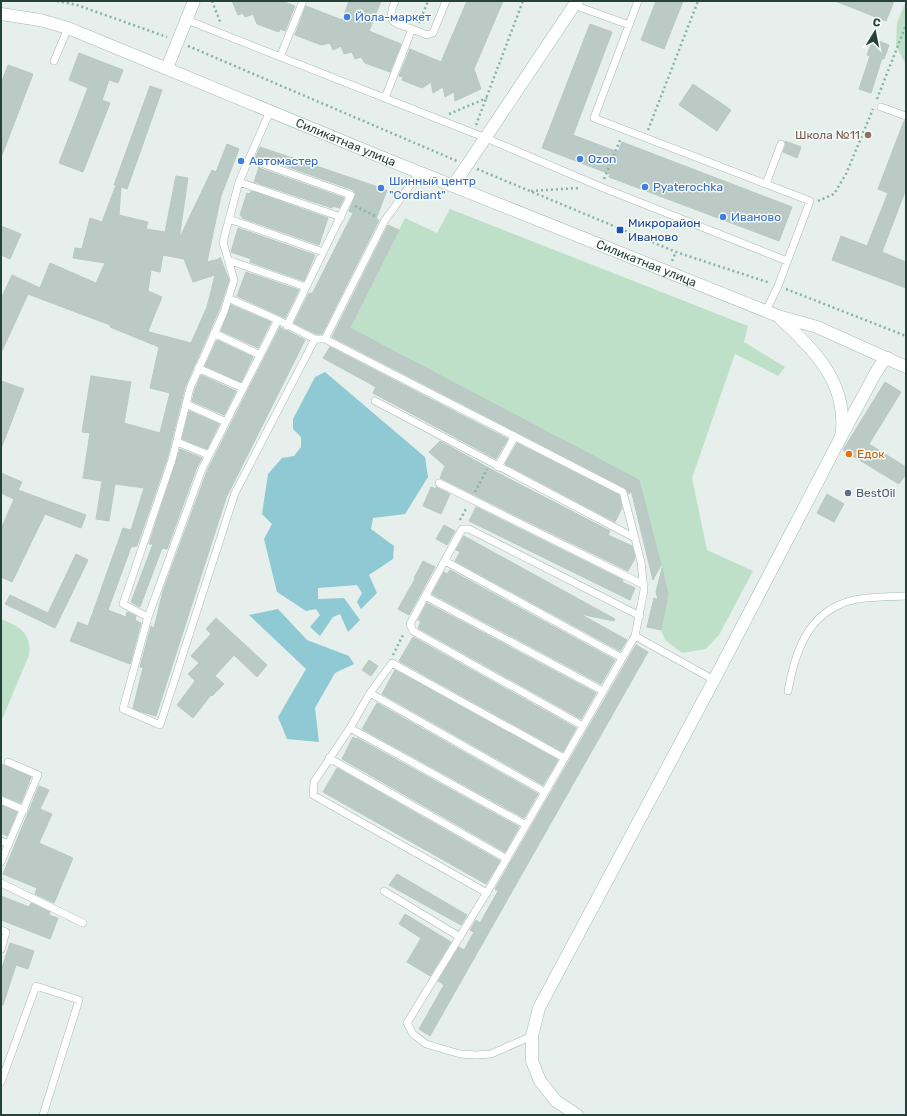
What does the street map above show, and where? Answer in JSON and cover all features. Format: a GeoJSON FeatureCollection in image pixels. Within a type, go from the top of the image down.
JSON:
{"type":"FeatureCollection","features":[{"type":"Feature","properties":{"kind":"street"},"geometry":{"type":"LineString","coordinates":[[168,68],[194,1]]}},
{"type":"Feature","properties":{"kind":"street"},"geometry":{"type":"LineString","coordinates":[[453,186],[576,3]]}},
{"type":"Feature","properties":{"kind":"street","name":"Силикатная улица"},"geometry":{"type":"LineString","coordinates":[[1,14],[40,20],[68,28],[168,68],[419,173],[778,316]]}},
{"type":"Feature","properties":{"kind":"street"},"geometry":{"type":"LineString","coordinates":[[778,316],[817,327],[906,367]]}},
{"type":"Feature","properties":{"kind":"street"},"geometry":{"type":"LineString","coordinates":[[778,316],[802,339],[822,362],[834,383],[840,402],[842,419],[841,437]]}},
{"type":"Feature","properties":{"kind":"street"},"geometry":{"type":"LineString","coordinates":[[578,1115],[556,1101],[540,1081],[532,1061],[532,1036],[539,1008],[714,680],[841,437],[875,374],[882,363],[888,358]]}},
{"type":"Feature","properties":{"kind":"lane"},"geometry":{"type":"LineString","coordinates":[[280,57],[303,1]]}},
{"type":"Feature","properties":{"kind":"lane"},"geometry":{"type":"LineString","coordinates":[[395,1],[390,14],[391,19],[427,35],[433,33],[446,1]]}},
{"type":"Feature","properties":{"kind":"lane"},"geometry":{"type":"LineString","coordinates":[[638,1],[594,118],[810,201],[778,286],[766,311]]}},
{"type":"Feature","properties":{"kind":"lane"},"geometry":{"type":"LineString","coordinates":[[576,3],[629,25]]}},
{"type":"Feature","properties":{"kind":"lane"},"geometry":{"type":"LineString","coordinates":[[187,20],[486,138],[601,187],[787,261]]}},
{"type":"Feature","properties":{"kind":"lane"},"geometry":{"type":"LineString","coordinates":[[54,61],[68,28]]}},
{"type":"Feature","properties":{"kind":"lane"},"geometry":{"type":"LineString","coordinates":[[385,98],[414,30]]}},
{"type":"Feature","properties":{"kind":"lane"},"geometry":{"type":"LineString","coordinates":[[882,107],[906,116]]}},
{"type":"Feature","properties":{"kind":"lane"},"geometry":{"type":"LineString","coordinates":[[148,617],[123,604],[172,460],[190,388],[224,312],[234,280],[223,242],[239,182],[270,111]]}},
{"type":"Feature","properties":{"kind":"lane"},"geometry":{"type":"LineString","coordinates":[[766,184],[781,144]]}},
{"type":"Feature","properties":{"kind":"lane"},"geometry":{"type":"LineString","coordinates":[[261,163],[351,195],[287,326]]}},
{"type":"Feature","properties":{"kind":"lane"},"geometry":{"type":"LineString","coordinates":[[325,339],[385,220],[419,173]]}},
{"type":"Feature","properties":{"kind":"lane"},"geometry":{"type":"LineString","coordinates":[[239,182],[341,217]]}},
{"type":"Feature","properties":{"kind":"lane"},"geometry":{"type":"LineString","coordinates":[[229,219],[323,252]]}},
{"type":"Feature","properties":{"kind":"lane"},"geometry":{"type":"LineString","coordinates":[[228,260],[306,287]]}},
{"type":"Feature","properties":{"kind":"lane"},"geometry":{"type":"LineString","coordinates":[[228,298],[278,320],[287,326],[315,339],[325,339],[623,492],[641,562],[644,585],[640,616],[635,636],[487,893],[406,1023],[413,1034],[426,1044],[460,1054],[476,1056],[491,1054],[532,1036]]}},
{"type":"Feature","properties":{"kind":"lane"},"geometry":{"type":"LineString","coordinates":[[278,320],[202,470],[148,617],[124,709],[160,725],[235,493],[315,339]]}},
{"type":"Feature","properties":{"kind":"lane"},"geometry":{"type":"LineString","coordinates":[[214,333],[260,355]]}},
{"type":"Feature","properties":{"kind":"lane"},"geometry":{"type":"LineString","coordinates":[[198,368],[243,388]]}},
{"type":"Feature","properties":{"kind":"lane"},"geometry":{"type":"LineString","coordinates":[[375,401],[635,538]]}},
{"type":"Feature","properties":{"kind":"lane"},"geometry":{"type":"LineString","coordinates":[[186,404],[226,422]]}},
{"type":"Feature","properties":{"kind":"lane"},"geometry":{"type":"LineString","coordinates":[[498,466],[515,436]]}},
{"type":"Feature","properties":{"kind":"lane"},"geometry":{"type":"LineString","coordinates":[[177,442],[209,456]]}},
{"type":"Feature","properties":{"kind":"lane"},"geometry":{"type":"LineString","coordinates":[[439,483],[644,585]]}},
{"type":"Feature","properties":{"kind":"lane"},"geometry":{"type":"LineString","coordinates":[[583,726],[413,631],[410,624],[462,529],[469,529],[640,616]]}},
{"type":"Feature","properties":{"kind":"lane"},"geometry":{"type":"LineString","coordinates":[[445,561],[622,658]]}},
{"type":"Feature","properties":{"kind":"lane"},"geometry":{"type":"LineString","coordinates":[[425,596],[603,691]]}},
{"type":"Feature","properties":{"kind":"lane"},"geometry":{"type":"LineString","coordinates":[[788,691],[791,673],[802,643],[808,629],[817,619],[839,604],[854,600],[906,596]]}},
{"type":"Feature","properties":{"kind":"lane"},"geometry":{"type":"LineString","coordinates":[[635,636],[714,680]]}},
{"type":"Feature","properties":{"kind":"lane"},"geometry":{"type":"LineString","coordinates":[[487,893],[313,795],[314,782],[350,728],[370,693],[392,663],[564,758]]}},
{"type":"Feature","properties":{"kind":"lane"},"geometry":{"type":"LineString","coordinates":[[370,693],[545,792]]}},
{"type":"Feature","properties":{"kind":"lane"},"geometry":{"type":"LineString","coordinates":[[350,728],[526,825]]}},
{"type":"Feature","properties":{"kind":"lane"},"geometry":{"type":"LineString","coordinates":[[329,758],[507,859]]}},
{"type":"Feature","properties":{"kind":"lane"},"geometry":{"type":"LineString","coordinates":[[1,862],[38,776],[8,762]]}},
{"type":"Feature","properties":{"kind":"lane"},"geometry":{"type":"LineString","coordinates":[[1,800],[24,810]]}},
{"type":"Feature","properties":{"kind":"lane"},"geometry":{"type":"LineString","coordinates":[[1,841],[9,844]]}},
{"type":"Feature","properties":{"kind":"lane"},"geometry":{"type":"LineString","coordinates":[[1,883],[83,923]]}},
{"type":"Feature","properties":{"kind":"lane"},"geometry":{"type":"LineString","coordinates":[[384,890],[460,937]]}},
{"type":"Feature","properties":{"kind":"lane"},"geometry":{"type":"LineString","coordinates":[[1,930],[6,932],[1,949]]}},
{"type":"Feature","properties":{"kind":"lane"},"geometry":{"type":"LineString","coordinates":[[1,1082],[36,986],[79,1000],[43,1115]]}},
{"type":"Feature","properties":{"kind":"path"},"geometry":{"type":"LineString","coordinates":[[57,1],[77,5],[178,41],[467,165],[676,252],[778,286],[906,336]]}},
{"type":"Feature","properties":{"kind":"path"},"geometry":{"type":"LineString","coordinates":[[212,1],[226,36]]}},
{"type":"Feature","properties":{"kind":"path"},"geometry":{"type":"LineString","coordinates":[[414,30],[428,1]]}},
{"type":"Feature","properties":{"kind":"path"},"geometry":{"type":"LineString","coordinates":[[473,133],[523,1]]}},
{"type":"Feature","properties":{"kind":"path"},"geometry":{"type":"LineString","coordinates":[[645,138],[698,1]]}},
{"type":"Feature","properties":{"kind":"path"},"geometry":{"type":"LineString","coordinates":[[810,201],[816,202],[834,194],[846,174],[906,25]]}},
{"type":"Feature","properties":{"kind":"path"},"geometry":{"type":"LineString","coordinates":[[438,119],[487,98]]}},
{"type":"Feature","properties":{"kind":"path"},"geometry":{"type":"LineString","coordinates":[[348,203],[385,220]]}},
{"type":"Feature","properties":{"kind":"path"},"geometry":{"type":"LineString","coordinates":[[392,663],[393,653],[410,624]]}},
{"type":"Feature","properties":{"kind":"green space"},"geometry":{"type":"Polygon","coordinates":[[[906,1],[906,65],[896,46],[897,23],[906,1]]]}},
{"type":"Feature","properties":{"kind":"green space"},"geometry":{"type":"Polygon","coordinates":[[[450,209],[748,326],[744,342],[785,367],[778,376],[735,354],[692,478],[707,550],[753,571],[719,635],[706,649],[682,653],[665,640],[661,630],[668,594],[639,480],[350,328],[405,218],[437,233],[450,209]]]}},
{"type":"Feature","properties":{"kind":"green space"},"geometry":{"type":"Polygon","coordinates":[[[1,619],[13,624],[23,631],[28,641],[29,655],[1,722],[1,619]]]}},
{"type":"Feature","properties":{"kind":"water"},"geometry":{"type":"Polygon","coordinates":[[[325,372],[425,457],[428,477],[405,514],[373,518],[371,529],[394,546],[393,559],[369,575],[377,593],[361,609],[357,602],[362,593],[357,585],[318,588],[318,599],[344,598],[360,620],[348,632],[340,614],[333,617],[320,636],[310,627],[320,615],[316,609],[306,611],[277,592],[264,539],[272,524],[262,514],[268,474],[282,458],[294,456],[301,447],[301,437],[293,429],[293,419],[315,377],[325,372]]]}},
{"type":"Feature","properties":{"kind":"water"},"geometry":{"type":"Polygon","coordinates":[[[278,609],[307,640],[349,656],[354,664],[335,673],[315,708],[319,742],[287,739],[278,717],[306,669],[249,615],[278,609]]]}},
{"type":"Feature","properties":{"kind":"building"},"geometry":{"type":"Polygon","coordinates":[[[232,1],[282,1],[295,6],[285,31],[280,29],[279,32],[257,24],[253,14],[245,17],[243,13],[238,15],[232,1]]]}},
{"type":"Feature","properties":{"kind":"building"},"geometry":{"type":"Polygon","coordinates":[[[349,1],[381,1],[369,31],[401,44],[390,72],[365,63],[361,57],[355,59],[352,52],[344,54],[341,46],[333,50],[330,43],[321,45],[295,35],[306,6],[342,20],[349,1]]]}},
{"type":"Feature","properties":{"kind":"building"},"geometry":{"type":"Polygon","coordinates":[[[467,1],[503,1],[474,69],[481,89],[455,101],[454,92],[445,97],[443,87],[433,93],[431,82],[422,88],[402,80],[403,77],[399,76],[410,49],[441,62],[467,1]]]}},
{"type":"Feature","properties":{"kind":"building"},"geometry":{"type":"Polygon","coordinates":[[[656,1],[683,1],[664,49],[641,40],[656,1]]]}},
{"type":"Feature","properties":{"kind":"building"},"geometry":{"type":"Polygon","coordinates":[[[835,1],[894,1],[886,21],[835,1]]]}},
{"type":"Feature","properties":{"kind":"building"},"geometry":{"type":"Polygon","coordinates":[[[590,24],[612,32],[573,135],[618,152],[622,142],[792,207],[779,241],[609,177],[610,174],[542,148],[590,24]]]}},
{"type":"Feature","properties":{"kind":"building"},"geometry":{"type":"Polygon","coordinates":[[[873,39],[889,45],[884,59],[882,58],[871,93],[859,89],[870,56],[867,55],[873,39]]]}},
{"type":"Feature","properties":{"kind":"building"},"geometry":{"type":"Polygon","coordinates":[[[79,53],[123,70],[118,83],[109,80],[102,100],[110,103],[83,172],[59,163],[88,88],[69,80],[79,53]]]}},
{"type":"Feature","properties":{"kind":"building"},"geometry":{"type":"Polygon","coordinates":[[[8,65],[33,74],[2,155],[1,84],[8,65]]]}},
{"type":"Feature","properties":{"kind":"building"},"geometry":{"type":"Polygon","coordinates":[[[693,84],[731,110],[717,131],[679,105],[693,84]]]}},
{"type":"Feature","properties":{"kind":"building"},"geometry":{"type":"Polygon","coordinates":[[[150,86],[162,90],[127,189],[121,187],[119,215],[148,222],[146,229],[165,232],[176,176],[188,178],[179,239],[212,170],[216,172],[227,144],[239,149],[221,196],[207,262],[219,259],[220,257],[229,280],[219,310],[185,387],[167,459],[137,546],[131,547],[108,610],[126,617],[127,612],[136,616],[135,620],[141,623],[130,664],[70,641],[78,622],[88,626],[123,528],[131,530],[144,488],[115,484],[109,521],[96,519],[102,481],[83,478],[90,433],[82,432],[91,376],[131,382],[124,423],[160,433],[170,393],[150,388],[159,347],[110,327],[110,325],[28,294],[1,353],[1,299],[12,275],[40,288],[50,263],[96,283],[105,263],[73,258],[75,248],[82,249],[90,218],[102,222],[116,185],[114,185],[150,86]],[[163,255],[160,272],[151,270],[148,291],[162,297],[148,331],[191,343],[207,307],[215,275],[193,282],[184,259],[163,255]]]}},
{"type":"Feature","properties":{"kind":"building"},"geometry":{"type":"Polygon","coordinates":[[[904,121],[906,121],[906,189],[882,252],[906,262],[906,288],[832,260],[841,236],[867,246],[888,193],[878,189],[904,121]]]}},
{"type":"Feature","properties":{"kind":"building"},"geometry":{"type":"Polygon","coordinates":[[[785,141],[801,147],[797,158],[783,152],[786,145],[785,141]]]}},
{"type":"Feature","properties":{"kind":"building"},"geometry":{"type":"Polygon","coordinates":[[[260,147],[387,190],[376,219],[379,220],[322,334],[316,334],[294,323],[309,293],[312,294],[353,213],[349,211],[356,194],[353,190],[263,158],[255,158],[260,147]]]}},
{"type":"Feature","properties":{"kind":"building"},"geometry":{"type":"Polygon","coordinates":[[[259,167],[344,198],[339,208],[332,206],[332,208],[254,182],[259,167]]]}},
{"type":"Feature","properties":{"kind":"building"},"geometry":{"type":"Polygon","coordinates":[[[251,191],[328,218],[319,245],[242,218],[240,215],[247,193],[250,194],[251,191]]]}},
{"type":"Feature","properties":{"kind":"building"},"geometry":{"type":"Polygon","coordinates":[[[388,225],[399,230],[350,328],[639,480],[661,565],[653,580],[631,490],[629,494],[625,488],[332,337],[388,225]]]}},
{"type":"Feature","properties":{"kind":"building"},"geometry":{"type":"Polygon","coordinates":[[[1,226],[21,234],[10,259],[1,255],[1,226]]]}},
{"type":"Feature","properties":{"kind":"building"},"geometry":{"type":"Polygon","coordinates":[[[238,228],[315,255],[304,281],[250,262],[251,259],[231,252],[238,228]]]}},
{"type":"Feature","properties":{"kind":"building"},"geometry":{"type":"Polygon","coordinates":[[[246,272],[299,290],[285,318],[237,296],[246,272]]]}},
{"type":"Feature","properties":{"kind":"building"},"geometry":{"type":"Polygon","coordinates":[[[231,305],[271,322],[258,348],[221,331],[231,305]]]}},
{"type":"Feature","properties":{"kind":"building"},"geometry":{"type":"Polygon","coordinates":[[[280,327],[305,340],[226,498],[156,716],[139,711],[133,708],[143,668],[140,667],[151,626],[154,628],[163,591],[207,471],[280,327]]]}},
{"type":"Feature","properties":{"kind":"building"},"geometry":{"type":"Polygon","coordinates":[[[217,340],[253,357],[241,382],[205,366],[217,340]]]}},
{"type":"Feature","properties":{"kind":"building"},"geometry":{"type":"Polygon","coordinates":[[[330,347],[508,439],[496,459],[373,393],[376,387],[323,358],[330,347]]]}},
{"type":"Feature","properties":{"kind":"building"},"geometry":{"type":"Polygon","coordinates":[[[201,375],[236,391],[224,415],[192,401],[201,375]]]}},
{"type":"Feature","properties":{"kind":"building"},"geometry":{"type":"Polygon","coordinates":[[[1,381],[24,389],[2,446],[1,446],[1,381]]]}},
{"type":"Feature","properties":{"kind":"building"},"geometry":{"type":"Polygon","coordinates":[[[885,382],[901,392],[869,444],[906,467],[906,474],[899,484],[843,450],[885,382]]]}},
{"type":"Feature","properties":{"kind":"building"},"geometry":{"type":"Polygon","coordinates":[[[189,411],[219,424],[207,449],[182,439],[189,411]]]}},
{"type":"Feature","properties":{"kind":"building"},"geometry":{"type":"Polygon","coordinates":[[[440,441],[610,531],[608,535],[632,546],[635,558],[628,571],[440,478],[445,466],[429,452],[440,441]]]}},
{"type":"Feature","properties":{"kind":"building"},"geometry":{"type":"Polygon","coordinates":[[[517,443],[619,495],[622,508],[615,522],[505,464],[517,443]]]}},
{"type":"Feature","properties":{"kind":"building"},"geometry":{"type":"Polygon","coordinates":[[[180,449],[202,458],[197,467],[167,549],[162,548],[140,607],[131,602],[153,544],[149,544],[180,449]]]}},
{"type":"Feature","properties":{"kind":"building"},"geometry":{"type":"Polygon","coordinates":[[[1,473],[22,482],[18,490],[86,515],[81,528],[45,514],[12,582],[1,577],[1,529],[14,499],[1,493],[1,473]]]}},
{"type":"Feature","properties":{"kind":"building"},"geometry":{"type":"Polygon","coordinates":[[[431,487],[436,489],[436,487],[450,494],[441,514],[423,506],[431,487]]]}},
{"type":"Feature","properties":{"kind":"building"},"geometry":{"type":"Polygon","coordinates":[[[827,494],[844,504],[834,522],[817,513],[827,494]]]}},
{"type":"Feature","properties":{"kind":"building"},"geometry":{"type":"Polygon","coordinates":[[[476,507],[623,580],[622,582],[635,588],[630,600],[469,521],[476,507]]]}},
{"type":"Feature","properties":{"kind":"building"},"geometry":{"type":"Polygon","coordinates":[[[444,525],[455,531],[447,545],[436,539],[444,525]]]}},
{"type":"Feature","properties":{"kind":"building"},"geometry":{"type":"Polygon","coordinates":[[[464,536],[615,619],[614,621],[580,614],[627,640],[620,651],[455,561],[460,552],[456,550],[464,536]]]}},
{"type":"Feature","properties":{"kind":"building"},"geometry":{"type":"Polygon","coordinates":[[[76,554],[88,560],[55,628],[5,604],[10,595],[48,613],[76,554]]]}},
{"type":"Feature","properties":{"kind":"building"},"geometry":{"type":"Polygon","coordinates":[[[423,561],[435,567],[409,615],[398,609],[415,579],[414,578],[423,561]]]}},
{"type":"Feature","properties":{"kind":"building"},"geometry":{"type":"Polygon","coordinates":[[[662,568],[668,594],[661,630],[647,627],[654,598],[658,600],[656,592],[662,568]]]}},
{"type":"Feature","properties":{"kind":"building"},"geometry":{"type":"Polygon","coordinates":[[[450,570],[615,660],[601,684],[432,594],[444,572],[447,574],[450,570]]]}},
{"type":"Feature","properties":{"kind":"building"},"geometry":{"type":"Polygon","coordinates":[[[427,603],[596,693],[581,719],[418,628],[421,622],[418,620],[427,603]]]}},
{"type":"Feature","properties":{"kind":"building"},"geometry":{"type":"Polygon","coordinates":[[[216,618],[267,665],[257,677],[234,655],[215,676],[224,684],[212,696],[211,695],[193,718],[177,705],[195,681],[188,674],[199,663],[191,656],[211,634],[206,629],[216,618]]]}},
{"type":"Feature","properties":{"kind":"building"},"geometry":{"type":"Polygon","coordinates":[[[413,637],[576,728],[563,752],[399,661],[413,637]]]}},
{"type":"Feature","properties":{"kind":"building"},"geometry":{"type":"Polygon","coordinates":[[[636,645],[648,652],[430,1036],[419,1029],[444,985],[438,981],[459,947],[464,950],[474,932],[470,930],[476,920],[480,923],[498,891],[495,889],[636,645]]]}},
{"type":"Feature","properties":{"kind":"building"},"geometry":{"type":"Polygon","coordinates":[[[369,660],[378,666],[371,676],[362,670],[369,660]]]}},
{"type":"Feature","properties":{"kind":"building"},"geometry":{"type":"Polygon","coordinates":[[[395,670],[558,760],[543,785],[382,694],[395,670]]]}},
{"type":"Feature","properties":{"kind":"building"},"geometry":{"type":"Polygon","coordinates":[[[377,703],[538,794],[524,818],[362,729],[377,703]]]}},
{"type":"Feature","properties":{"kind":"building"},"geometry":{"type":"Polygon","coordinates":[[[353,737],[519,827],[505,852],[342,759],[353,737]]]}},
{"type":"Feature","properties":{"kind":"building"},"geometry":{"type":"Polygon","coordinates":[[[1,764],[31,777],[21,803],[1,795],[1,764]]]}},
{"type":"Feature","properties":{"kind":"building"},"geometry":{"type":"Polygon","coordinates":[[[337,768],[500,861],[486,884],[323,792],[337,768]]]}},
{"type":"Feature","properties":{"kind":"building"},"geometry":{"type":"Polygon","coordinates":[[[39,786],[49,790],[40,809],[52,814],[39,843],[73,858],[54,903],[35,894],[37,888],[3,874],[39,786]]]}},
{"type":"Feature","properties":{"kind":"building"},"geometry":{"type":"Polygon","coordinates":[[[1,805],[17,812],[7,836],[1,833],[1,805]]]}},
{"type":"Feature","properties":{"kind":"building"},"geometry":{"type":"Polygon","coordinates":[[[397,874],[467,915],[461,925],[389,885],[397,874]]]}},
{"type":"Feature","properties":{"kind":"building"},"geometry":{"type":"Polygon","coordinates":[[[1,896],[29,907],[31,903],[50,912],[49,915],[58,918],[50,939],[1,920],[1,896]]]}},
{"type":"Feature","properties":{"kind":"building"},"geometry":{"type":"Polygon","coordinates":[[[405,914],[451,942],[430,976],[407,962],[421,938],[399,924],[405,914]]]}},
{"type":"Feature","properties":{"kind":"building"},"geometry":{"type":"Polygon","coordinates":[[[10,943],[34,951],[28,969],[16,965],[3,1005],[1,1005],[1,971],[10,943]]]}},
{"type":"Feature","properties":{"kind":"place","name":"Йола-маркет"},"geometry":{"type":"Point","coordinates":[347,17]}},
{"type":"Feature","properties":{"kind":"place","name":"Школа №11"},"geometry":{"type":"Point","coordinates":[868,135]}},
{"type":"Feature","properties":{"kind":"place","name":"Ozon"},"geometry":{"type":"Point","coordinates":[580,159]}},
{"type":"Feature","properties":{"kind":"place","name":"Автомастер"},"geometry":{"type":"Point","coordinates":[241,161]}},
{"type":"Feature","properties":{"kind":"place","name":"Pyaterochka"},"geometry":{"type":"Point","coordinates":[645,187]}},
{"type":"Feature","properties":{"kind":"place","name":"Шинный центр \"Cordiant\""},"geometry":{"type":"Point","coordinates":[381,188]}},
{"type":"Feature","properties":{"kind":"place","name":"Иваново"},"geometry":{"type":"Point","coordinates":[723,217]}},
{"type":"Feature","properties":{"kind":"place","name":"Микрорайон Иваново"},"geometry":{"type":"Point","coordinates":[620,230]}},
{"type":"Feature","properties":{"kind":"place","name":"Едок"},"geometry":{"type":"Point","coordinates":[849,454]}},
{"type":"Feature","properties":{"kind":"place","name":"BestOil"},"geometry":{"type":"Point","coordinates":[848,493]}}]}
